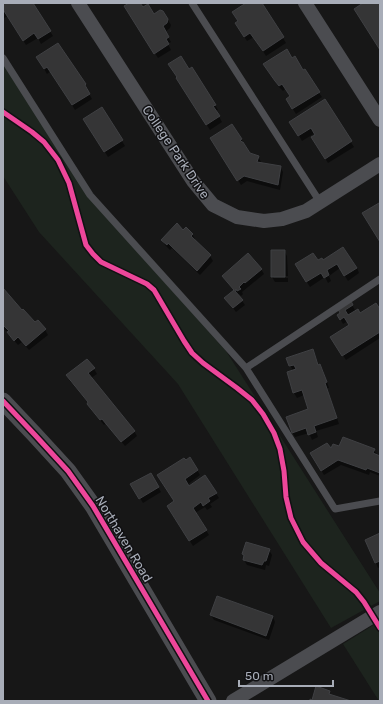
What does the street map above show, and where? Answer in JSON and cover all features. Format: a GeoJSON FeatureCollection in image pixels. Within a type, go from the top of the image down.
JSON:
{"type":"FeatureCollection","features":[{"type":"Feature","properties":{"kind":"street","name":"College Park Drive"},"geometry":{"type":"LineString","coordinates":[[78,3],[193,181],[212,205],[237,217],[264,221],[282,219],[306,211],[380,164]]}},
{"type":"Feature","properties":{"kind":"street"},"geometry":{"type":"LineString","coordinates":[[305,3],[380,120]]}},
{"type":"Feature","properties":{"kind":"street","name":"Northaven Road"},"geometry":{"type":"LineString","coordinates":[[3,401],[68,471],[93,506],[208,701]]}},
{"type":"Feature","properties":{"kind":"street"},"geometry":{"type":"LineString","coordinates":[[233,701],[380,612]]}},
{"type":"Feature","properties":{"kind":"lane"},"geometry":{"type":"LineString","coordinates":[[192,3],[320,202]]}},
{"type":"Feature","properties":{"kind":"lane"},"geometry":{"type":"LineString","coordinates":[[3,58],[90,195],[246,368],[335,509],[380,501]]}},
{"type":"Feature","properties":{"kind":"lane"},"geometry":{"type":"LineString","coordinates":[[246,368],[380,279]]}},
{"type":"Feature","properties":{"kind":"shaded area"},"geometry":{"type":"Polygon","coordinates":[[[3,63],[87,195],[226,351],[380,593],[380,601],[331,628],[178,384],[39,232],[3,176],[3,63]]]}},
{"type":"Feature","properties":{"kind":"shaded area"},"geometry":{"type":"Polygon","coordinates":[[[380,621],[380,701],[379,701],[343,644],[380,621]]]}},
{"type":"Feature","properties":{"kind":"building"},"geometry":{"type":"Polygon","coordinates":[[[3,3],[33,3],[51,31],[38,39],[34,33],[23,41],[4,11],[3,12],[3,3]]]}},
{"type":"Feature","properties":{"kind":"building"},"geometry":{"type":"Polygon","coordinates":[[[129,3],[140,3],[143,7],[148,4],[154,14],[160,10],[163,11],[168,19],[167,23],[163,26],[169,37],[166,39],[169,44],[154,54],[124,6],[129,3]]]}},
{"type":"Feature","properties":{"kind":"building"},"geometry":{"type":"Polygon","coordinates":[[[246,3],[262,3],[284,37],[263,51],[250,33],[244,37],[235,23],[238,21],[232,12],[246,3]]]}},
{"type":"Feature","properties":{"kind":"building"},"geometry":{"type":"Polygon","coordinates":[[[363,3],[380,3],[380,50],[354,9],[363,3]]]}},
{"type":"Feature","properties":{"kind":"building"},"geometry":{"type":"Polygon","coordinates":[[[58,43],[86,84],[85,85],[90,94],[72,105],[47,67],[44,69],[36,57],[58,43]]]}},
{"type":"Feature","properties":{"kind":"building"},"geometry":{"type":"Polygon","coordinates":[[[287,49],[292,58],[295,56],[303,70],[305,69],[320,92],[292,109],[286,99],[290,96],[282,84],[279,86],[263,64],[287,49]]]}},
{"type":"Feature","properties":{"kind":"building"},"geometry":{"type":"Polygon","coordinates":[[[181,56],[189,69],[192,67],[216,105],[213,106],[220,116],[206,125],[168,64],[181,56]]]}},
{"type":"Feature","properties":{"kind":"building"},"geometry":{"type":"Polygon","coordinates":[[[325,99],[352,141],[325,159],[311,137],[315,135],[311,128],[298,136],[289,122],[325,99]]]}},
{"type":"Feature","properties":{"kind":"building"},"geometry":{"type":"Polygon","coordinates":[[[102,107],[123,140],[104,152],[83,119],[102,107]]]}},
{"type":"Feature","properties":{"kind":"building"},"geometry":{"type":"Polygon","coordinates":[[[232,124],[242,139],[240,140],[250,153],[259,156],[257,162],[281,166],[278,185],[244,176],[237,181],[210,138],[232,124]]]}},
{"type":"Feature","properties":{"kind":"building"},"geometry":{"type":"Polygon","coordinates":[[[379,203],[380,204],[380,242],[362,213],[379,203]]]}},
{"type":"Feature","properties":{"kind":"building"},"geometry":{"type":"Polygon","coordinates":[[[177,223],[183,230],[186,227],[193,234],[191,236],[211,255],[197,271],[168,243],[167,245],[161,240],[177,223]]]}},
{"type":"Feature","properties":{"kind":"building"},"geometry":{"type":"Polygon","coordinates":[[[343,247],[357,268],[344,276],[337,264],[327,270],[329,275],[324,278],[321,273],[306,282],[295,264],[313,253],[318,260],[322,258],[323,260],[343,247]]]}},
{"type":"Feature","properties":{"kind":"building"},"geometry":{"type":"Polygon","coordinates":[[[271,250],[285,250],[285,277],[271,277],[271,250]]]}},
{"type":"Feature","properties":{"kind":"building"},"geometry":{"type":"Polygon","coordinates":[[[248,253],[262,269],[245,283],[244,282],[239,287],[241,289],[237,291],[236,289],[235,291],[243,300],[233,308],[224,298],[234,290],[222,276],[248,253]]]}},
{"type":"Feature","properties":{"kind":"building"},"geometry":{"type":"Polygon","coordinates":[[[3,288],[22,310],[23,309],[35,322],[38,320],[46,329],[26,346],[18,337],[14,341],[7,332],[9,331],[4,326],[3,327],[3,288]]]}},
{"type":"Feature","properties":{"kind":"building"},"geometry":{"type":"Polygon","coordinates":[[[351,301],[353,305],[345,310],[348,315],[358,309],[360,313],[376,303],[380,309],[380,332],[342,356],[330,337],[349,325],[344,317],[340,320],[337,315],[340,313],[338,309],[351,301]]]}},
{"type":"Feature","properties":{"kind":"building"},"geometry":{"type":"Polygon","coordinates":[[[313,349],[318,365],[320,364],[327,382],[325,383],[337,418],[314,426],[316,432],[308,435],[306,428],[292,433],[286,417],[308,409],[302,390],[293,393],[287,372],[296,369],[294,365],[289,366],[286,358],[313,349]]]}},
{"type":"Feature","properties":{"kind":"building"},"geometry":{"type":"Polygon","coordinates":[[[87,359],[95,368],[88,373],[135,431],[121,442],[102,419],[100,420],[87,404],[88,402],[66,375],[87,359]]]}},
{"type":"Feature","properties":{"kind":"building"},"geometry":{"type":"Polygon","coordinates":[[[343,437],[375,449],[373,453],[380,456],[380,473],[367,468],[366,470],[338,460],[321,471],[310,453],[327,443],[331,448],[333,444],[339,446],[343,437]]]}},
{"type":"Feature","properties":{"kind":"building"},"geometry":{"type":"Polygon","coordinates":[[[190,457],[198,470],[185,479],[189,486],[205,475],[217,493],[208,498],[210,501],[203,506],[201,502],[193,508],[207,530],[189,541],[167,506],[174,501],[157,475],[184,458],[186,460],[190,457]]]}},
{"type":"Feature","properties":{"kind":"building"},"geometry":{"type":"Polygon","coordinates":[[[151,473],[159,487],[139,499],[130,484],[151,473]]]}},
{"type":"Feature","properties":{"kind":"building"},"geometry":{"type":"Polygon","coordinates":[[[380,533],[380,561],[375,563],[365,540],[380,533]]]}},
{"type":"Feature","properties":{"kind":"building"},"geometry":{"type":"Polygon","coordinates":[[[246,542],[270,549],[266,561],[264,561],[262,565],[243,560],[244,555],[242,554],[246,542]]]}},
{"type":"Feature","properties":{"kind":"building"},"geometry":{"type":"Polygon","coordinates":[[[217,596],[273,616],[266,636],[210,615],[217,596]]]}},
{"type":"Feature","properties":{"kind":"building"},"geometry":{"type":"Polygon","coordinates":[[[316,686],[330,691],[329,694],[351,701],[310,701],[310,699],[312,700],[316,686]]]}},
{"type":"Feature","properties":{"kind":"cycle path"},"geometry":{"type":"LineString","coordinates":[[3,112],[44,142],[58,160],[69,183],[86,245],[93,254],[101,262],[147,284],[154,290],[192,353],[252,400],[263,414],[274,433],[280,449],[284,471],[286,497],[291,518],[303,542],[321,563],[356,592],[380,628]]}},
{"type":"Feature","properties":{"kind":"cycle path"},"geometry":{"type":"LineString","coordinates":[[3,401],[68,471],[93,506],[208,701]]}}]}
